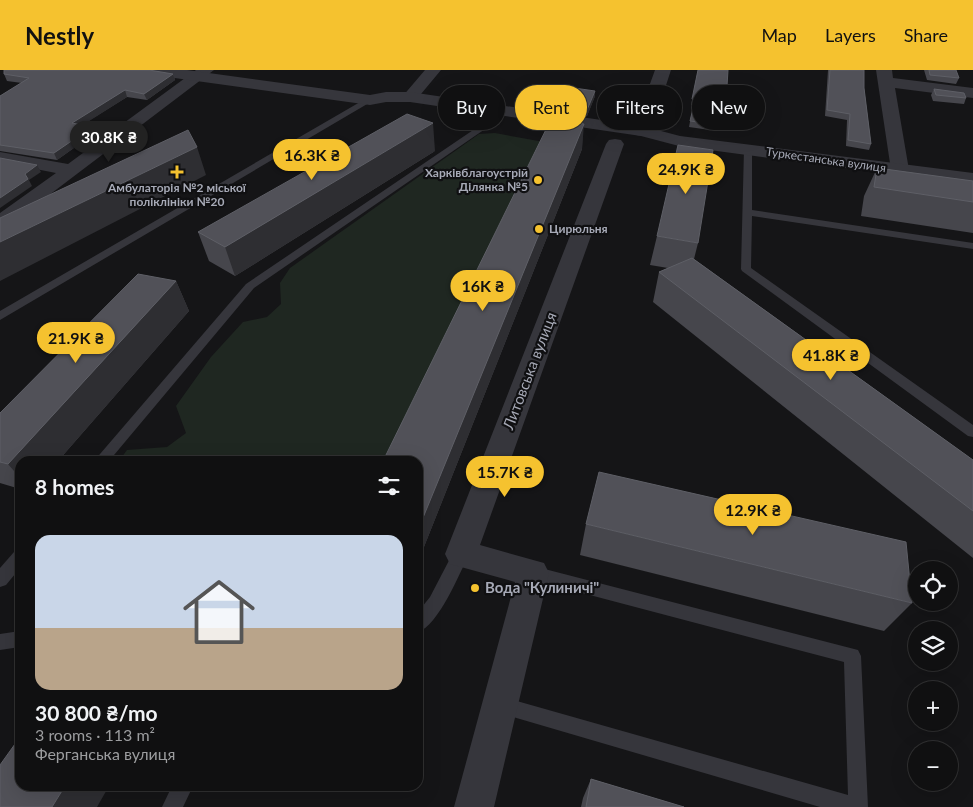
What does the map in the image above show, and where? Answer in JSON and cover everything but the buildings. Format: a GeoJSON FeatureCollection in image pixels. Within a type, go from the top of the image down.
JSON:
{"type":"FeatureCollection","features":[{"type":"Feature","properties":{"kind":"street","name":"Туркестанська вулиця"},"geometry":{"type":"LineString","coordinates":[[153,70],[202,73],[370,100],[385,109],[438,117]]}},
{"type":"Feature","properties":{"kind":"street"},"geometry":{"type":"LineString","coordinates":[[410,97],[433,70]]}},
{"type":"Feature","properties":{"kind":"street"},"geometry":{"type":"LineString","coordinates":[[642,131],[663,70]]}},
{"type":"Feature","properties":{"kind":"street"},"geometry":{"type":"LineString","coordinates":[[0,223],[202,73]]}},
{"type":"Feature","properties":{"kind":"street"},"geometry":{"type":"LineString","coordinates":[[900,170],[885,76],[973,92]]}},
{"type":"Feature","properties":{"kind":"street","name":"Туркестанська вулиця"},"geometry":{"type":"LineString","coordinates":[[370,100],[386,96],[410,97],[642,131],[679,141],[973,180]]}},
{"type":"Feature","properties":{"kind":"street","name":"Туркестанська вулиця"},"geometry":{"type":"LineString","coordinates":[[606,143],[649,146],[679,141]]}},
{"type":"Feature","properties":{"kind":"street","name":"Литовська вулиця"},"geometry":{"type":"LineString","coordinates":[[461,554],[606,143]]}},
{"type":"Feature","properties":{"kind":"street"},"geometry":{"type":"LineString","coordinates":[[0,157],[72,170]]}},
{"type":"Feature","properties":{"kind":"street"},"geometry":{"type":"LineString","coordinates":[[461,554],[533,573],[474,807]]}},
{"type":"Feature","properties":{"kind":"lane"},"geometry":{"type":"LineString","coordinates":[[0,316],[370,100]]}},
{"type":"Feature","properties":{"kind":"lane"},"geometry":{"type":"LineString","coordinates":[[105,456],[250,286],[478,130]]}},
{"type":"Feature","properties":{"kind":"lane"},"geometry":{"type":"LineString","coordinates":[[748,149],[746,270],[973,432]]}},
{"type":"Feature","properties":{"kind":"lane"},"geometry":{"type":"LineString","coordinates":[[747,212],[973,246]]}},
{"type":"Feature","properties":{"kind":"lane"},"geometry":{"type":"LineString","coordinates":[[423,618],[436,602],[461,554]]}},
{"type":"Feature","properties":{"kind":"lane"},"geometry":{"type":"LineString","coordinates":[[0,580],[15,562]]}},
{"type":"Feature","properties":{"kind":"lane"},"geometry":{"type":"LineString","coordinates":[[499,705],[856,807],[852,656],[533,573]]}},
{"type":"Feature","properties":{"kind":"lane"},"geometry":{"type":"LineString","coordinates":[[0,642],[15,640]]}},
{"type":"Feature","properties":{"kind":"lane"},"geometry":{"type":"LineString","coordinates":[[172,807],[180,791]]}},
{"type":"Feature","properties":{"kind":"shaded area"},"geometry":{"type":"Polygon","coordinates":[[[495,133],[544,142],[392,456],[123,456],[127,450],[167,447],[186,433],[176,406],[211,357],[243,322],[267,317],[281,304],[280,283],[290,268],[479,134],[495,133]]]}},
{"type":"Feature","properties":{"kind":"place","name":"Амбулаторія №2 міської поліклініки №20"},"geometry":{"type":"Point","coordinates":[177,172]}},
{"type":"Feature","properties":{"kind":"place","name":"Харківблагоустрій Ділянка №5"},"geometry":{"type":"Point","coordinates":[538,180]}},
{"type":"Feature","properties":{"kind":"place","name":"Цирюльня"},"geometry":{"type":"Point","coordinates":[539,229]}},
{"type":"Feature","properties":{"kind":"place","name":"Вода \"Кулиничі\""},"geometry":{"type":"Point","coordinates":[475,588]}}]}
